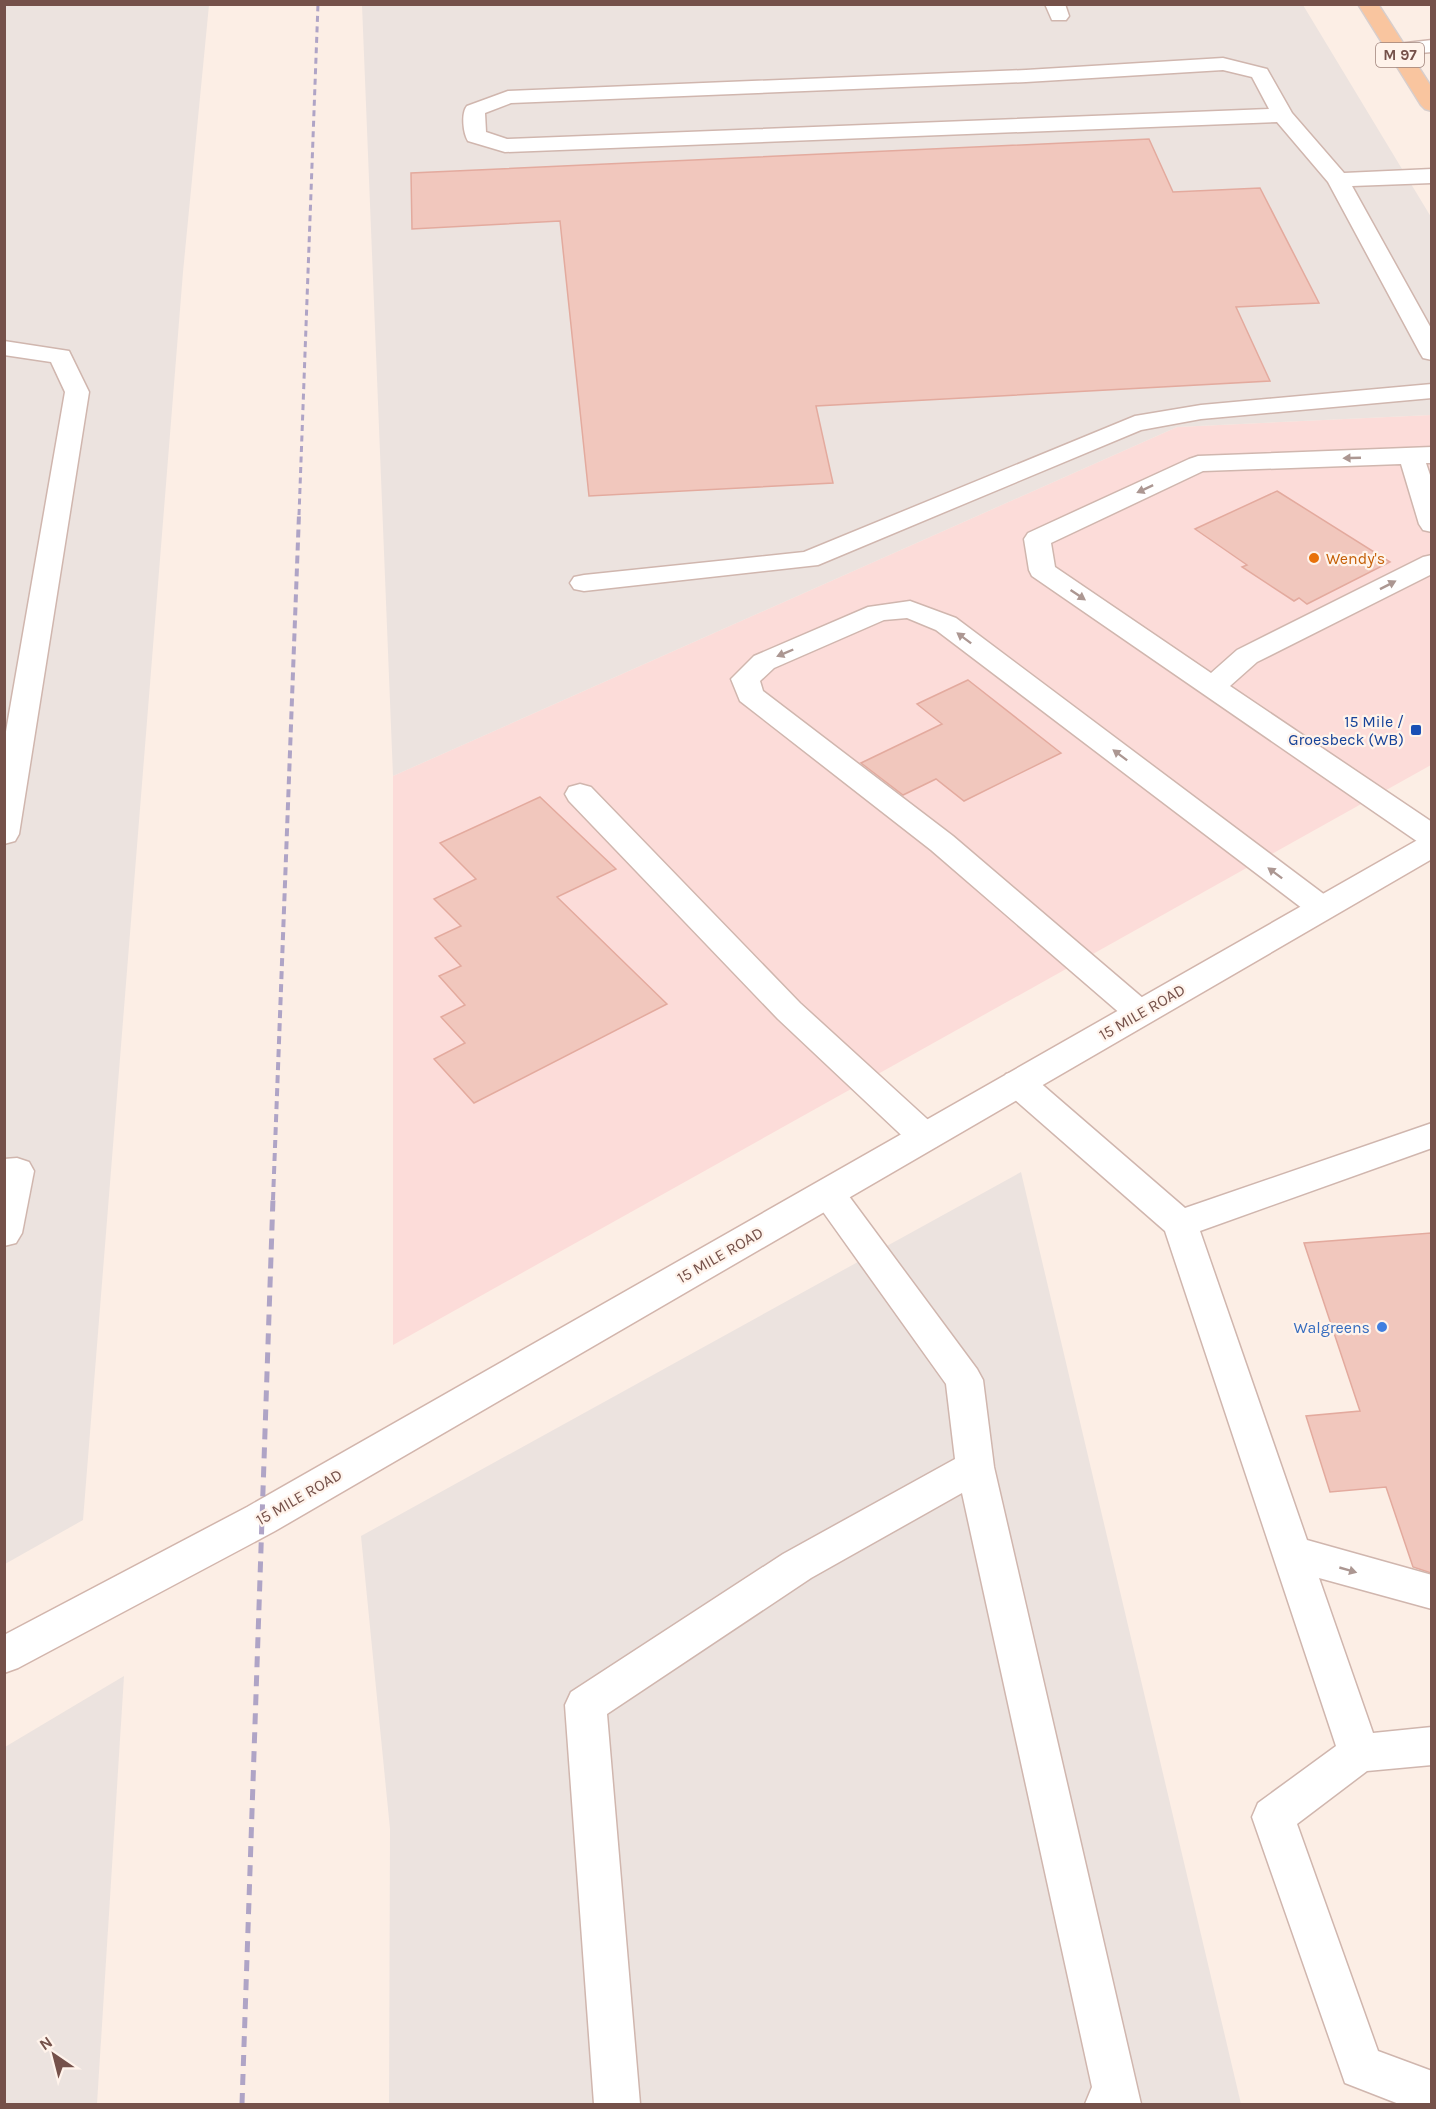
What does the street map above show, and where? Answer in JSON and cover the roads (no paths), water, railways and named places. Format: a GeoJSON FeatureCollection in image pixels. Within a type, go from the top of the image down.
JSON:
{"type":"FeatureCollection","features":[{"type":"Feature","properties":{"kind":"main road","name":"M 97"},"geometry":{"type":"LineString","coordinates":[[1368,4],[1431,105]]}},
{"type":"Feature","properties":{"kind":"main road"},"geometry":{"type":"LineString","coordinates":[[1396,49],[1431,46]]}},
{"type":"Feature","properties":{"kind":"main road"},"geometry":{"type":"LineString","coordinates":[[1283,115],[506,146],[476,136],[474,110],[508,97],[1026,76],[1223,64],[1260,73],[1283,115],[1338,180],[1431,353]]}},
{"type":"Feature","properties":{"kind":"main road"},"geometry":{"type":"LineString","coordinates":[[1338,180],[1431,176]]}},
{"type":"Feature","properties":{"kind":"main road"},"geometry":{"type":"LineString","coordinates":[[4,348],[60,356],[76,392],[4,834]]}},
{"type":"Feature","properties":{"kind":"main road"},"geometry":{"type":"LineString","coordinates":[[584,583],[809,559],[1135,424],[1201,412],[1431,391]]}},
{"type":"Feature","properties":{"kind":"main road"},"geometry":{"type":"LineString","coordinates":[[1431,524],[1421,456],[1198,464],[1037,540],[1042,570],[1431,837]]}},
{"type":"Feature","properties":{"kind":"main road"},"geometry":{"type":"LineString","coordinates":[[1212,686],[1247,656],[1431,563]]}},
{"type":"Feature","properties":{"kind":"main road"},"geometry":{"type":"LineString","coordinates":[[1140,1013],[942,843],[750,695],[745,679],[764,662],[868,617],[878,613],[910,609],[946,624],[1322,908]]}},
{"type":"Feature","properties":{"kind":"main road"},"geometry":{"type":"LineString","coordinates":[[580,795],[631,845],[789,1011],[926,1137]]}},
{"type":"Feature","properties":{"kind":"main road","name":"15 MILE ROAD"},"geometry":{"type":"LineString","coordinates":[[4,1655],[261,1519],[1431,845]]}},
{"type":"Feature","properties":{"kind":"main road"},"geometry":{"type":"LineString","coordinates":[[1018,1083],[1180,1224],[1359,1753]]}},
{"type":"Feature","properties":{"kind":"main road"},"geometry":{"type":"LineString","coordinates":[[1180,1224],[1428,1138]]}},
{"type":"Feature","properties":{"kind":"main road"},"geometry":{"type":"LineString","coordinates":[[4,1172],[17,1171],[4,1233]]}},
{"type":"Feature","properties":{"kind":"main road"},"geometry":{"type":"LineString","coordinates":[[828,1193],[964,1380],[975,1467],[1116,2104]]}},
{"type":"Feature","properties":{"kind":"main road"},"geometry":{"type":"LineString","coordinates":[[617,2104],[586,1706],[797,1566],[975,1467]]}},
{"type":"Feature","properties":{"kind":"main road"},"geometry":{"type":"LineString","coordinates":[[1292,1553],[1431,1592]]}},
{"type":"Feature","properties":{"kind":"main road"},"geometry":{"type":"LineString","coordinates":[[1431,1746],[1359,1753],[1273,1817],[1361,2067],[1431,2094]]}},
{"type":"Feature","properties":{"kind":"railway"},"geometry":{"type":"LineString","coordinates":[[299,515],[318,4]]}},
{"type":"Feature","properties":{"kind":"railway"},"geometry":{"type":"LineString","coordinates":[[273,1200],[299,514]]}},
{"type":"Feature","properties":{"kind":"railway"},"geometry":{"type":"LineString","coordinates":[[242,2104],[273,1198]]}},
{"type":"Feature","properties":{"kind":"place","name":"Wendy's"},"geometry":{"type":"Point","coordinates":[1314,558]}},
{"type":"Feature","properties":{"kind":"place","name":"15 Mile / Groesbeck (WB)"},"geometry":{"type":"Point","coordinates":[1416,730]}},
{"type":"Feature","properties":{"kind":"place","name":"Walgreens"},"geometry":{"type":"Point","coordinates":[1382,1327]}}]}
